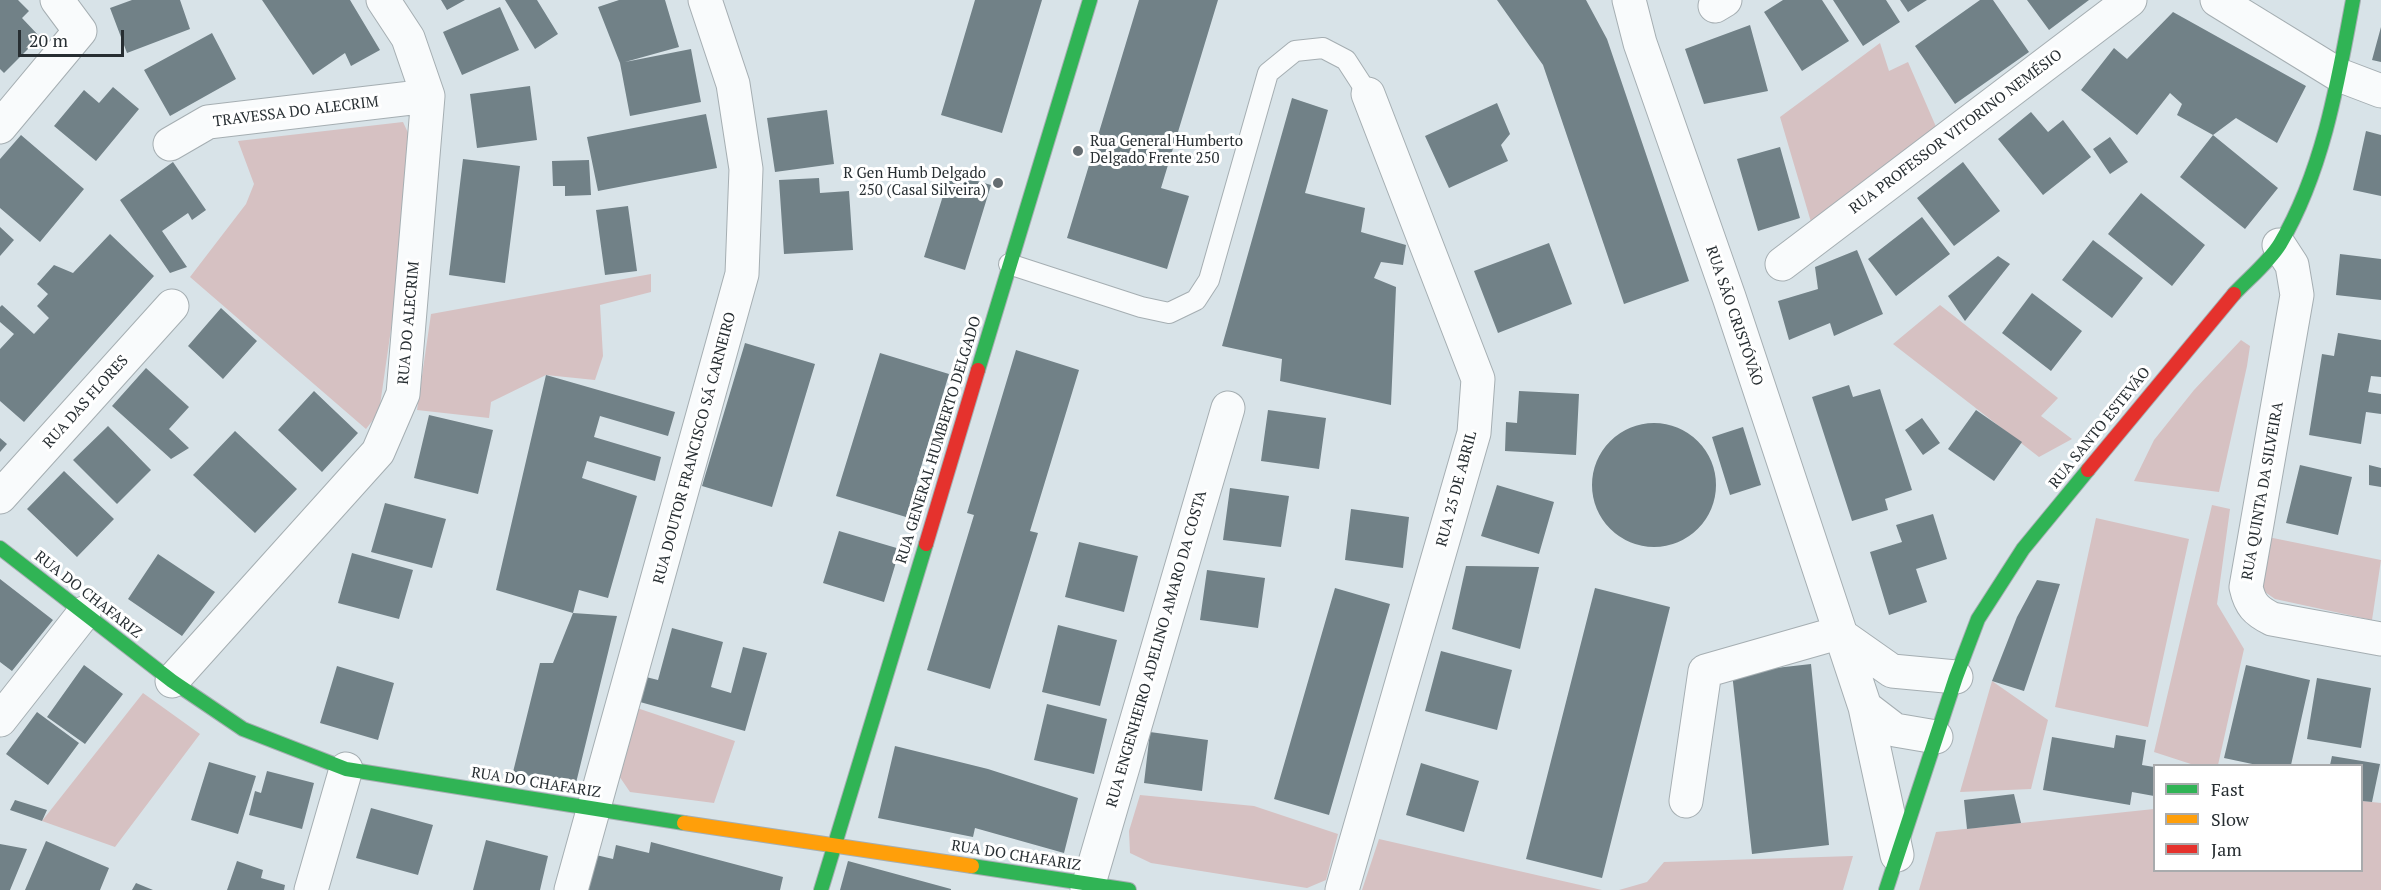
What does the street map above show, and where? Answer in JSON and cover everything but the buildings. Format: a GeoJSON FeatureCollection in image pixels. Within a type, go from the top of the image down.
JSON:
{"type":"FeatureCollection","features":[{"type":"Feature","properties":{"kind":"street"},"geometry":{"type":"LineString","coordinates":[[0,127],[80,31],[57,0]]}},
{"type":"Feature","properties":{"kind":"street","name":"RUA DO ALECRIM"},"geometry":{"type":"LineString","coordinates":[[172,681],[378,452],[403,394],[428,96],[408,38],[383,0]]}},
{"type":"Feature","properties":{"kind":"street","name":"RUA DOUTOR FRANCISCO SÁ CARNEIRO"},"geometry":{"type":"LineString","coordinates":[[571,890],[742,274],[746,169],[733,84],[705,0]]}},
{"type":"Feature","properties":{"kind":"street","name":"RUA GENERAL HUMBERTO DELGADO"},"geometry":{"type":"LineString","coordinates":[[821,890],[1090,0]]}},
{"type":"Feature","properties":{"kind":"street","name":"RUA SÃO CRISTÓVÃO"},"geometry":{"type":"LineString","coordinates":[[1629,0],[1640,43],[1732,308],[1838,633],[1865,707],[1897,855]]}},
{"type":"Feature","properties":{"kind":"street","name":"RUA PROFESSOR VITORINO NEMÉSIO"},"geometry":{"type":"LineString","coordinates":[[1782,264],[2130,0]]}},
{"type":"Feature","properties":{"kind":"street"},"geometry":{"type":"LineString","coordinates":[[2217,0],[2339,75],[2381,91]]}},
{"type":"Feature","properties":{"kind":"street","name":"RUA SANTO ESTEVÃO"},"geometry":{"type":"LineString","coordinates":[[1886,890],[1956,677],[1978,619],[2023,549],[2204,327],[2279,245],[2310,179],[2339,75],[2353,0]]}},
{"type":"Feature","properties":{"kind":"street","name":"RUA 25 DE ABRIL"},"geometry":{"type":"LineString","coordinates":[[1342,890],[1474,433],[1478,379],[1368,94]]}},
{"type":"Feature","properties":{"kind":"street","name":"TRAVESSA DO ALECRIM"},"geometry":{"type":"LineString","coordinates":[[170,144],[207,122],[428,96]]}},
{"type":"Feature","properties":{"kind":"street","name":"RUA QUINTA DA SILVEIRA"},"geometry":{"type":"LineString","coordinates":[[2279,245],[2292,265],[2297,295],[2246,586],[2249,600],[2256,612],[2272,619],[2381,639]]}},
{"type":"Feature","properties":{"kind":"street","name":"RUA DAS FLORES"},"geometry":{"type":"LineString","coordinates":[[0,497],[172,306]]}},
{"type":"Feature","properties":{"kind":"street","name":"RUA ENGENHEIRO ADELINO AMARO DA COSTA"},"geometry":{"type":"LineString","coordinates":[[1088,887],[1228,408]]}},
{"type":"Feature","properties":{"kind":"street","name":"RUA DO CHAFARIZ"},"geometry":{"type":"LineString","coordinates":[[0,548],[172,681],[243,729],[346,769],[1088,887],[1129,890]]}},
{"type":"Feature","properties":{"kind":"street"},"geometry":{"type":"LineString","coordinates":[[0,720],[84,613]]}},
{"type":"Feature","properties":{"kind":"street"},"geometry":{"type":"LineString","coordinates":[[1686,801],[1705,671],[1838,633],[1893,671],[1956,677]]}},
{"type":"Feature","properties":{"kind":"street"},"geometry":{"type":"LineString","coordinates":[[1865,707],[1895,730],[1936,737]]}},
{"type":"Feature","properties":{"kind":"street"},"geometry":{"type":"LineString","coordinates":[[311,890],[346,769]]}},
{"type":"Feature","properties":{"kind":"lane"},"geometry":{"type":"LineString","coordinates":[[1010,264],[1141,308],[1169,313],[1196,300],[1209,280],[1268,73],[1295,51],[1323,48],[1346,60],[1368,94]]}},
{"type":"Feature","properties":{"kind":"shaded area"},"geometry":{"type":"Polygon","coordinates":[[[1880,43],[1889,71],[1908,62],[1937,129],[1811,222],[1780,117],[1880,43]]]}},
{"type":"Feature","properties":{"kind":"shaded area"},"geometry":{"type":"Polygon","coordinates":[[[403,122],[410,137],[400,267],[379,412],[366,429],[190,277],[246,204],[254,184],[238,141],[403,122]]]}},
{"type":"Feature","properties":{"kind":"shaded area"},"geometry":{"type":"Polygon","coordinates":[[[651,274],[651,292],[600,305],[603,356],[595,380],[546,375],[491,402],[489,418],[417,410],[431,314],[651,274]]]}},
{"type":"Feature","properties":{"kind":"shaded area"},"geometry":{"type":"Polygon","coordinates":[[[1940,305],[2058,398],[2041,416],[2072,439],[2039,457],[1893,344],[1940,305]]]}},
{"type":"Feature","properties":{"kind":"shaded area"},"geometry":{"type":"Polygon","coordinates":[[[2241,340],[2250,346],[2219,492],[2134,481],[2154,440],[2194,390],[2241,340]]]}},
{"type":"Feature","properties":{"kind":"shaded area"},"geometry":{"type":"Polygon","coordinates":[[[2212,505],[2230,509],[2217,604],[2244,649],[2218,764],[2191,764],[2154,752],[2212,505]]]}},
{"type":"Feature","properties":{"kind":"shaded area"},"geometry":{"type":"Polygon","coordinates":[[[2096,518],[2189,539],[2148,727],[2055,707],[2096,518]]]}},
{"type":"Feature","properties":{"kind":"shaded area"},"geometry":{"type":"Polygon","coordinates":[[[2268,537],[2381,560],[2372,620],[2275,599],[2262,590],[2268,537]]]}},
{"type":"Feature","properties":{"kind":"shaded area"},"geometry":{"type":"Polygon","coordinates":[[[1992,681],[2048,720],[2031,789],[1960,792],[1992,681]]]}},
{"type":"Feature","properties":{"kind":"shaded area"},"geometry":{"type":"Polygon","coordinates":[[[143,693],[200,734],[115,847],[42,821],[143,693]]]}},
{"type":"Feature","properties":{"kind":"shaded area"},"geometry":{"type":"Polygon","coordinates":[[[637,708],[735,741],[714,803],[630,792],[617,773],[637,708]]]}},
{"type":"Feature","properties":{"kind":"shaded area"},"geometry":{"type":"Polygon","coordinates":[[[1140,795],[1254,806],[1338,834],[1326,880],[1307,888],[1151,863],[1130,853],[1129,831],[1140,795]]]}},
{"type":"Feature","properties":{"kind":"shaded area"},"geometry":{"type":"Polygon","coordinates":[[[2363,801],[2381,803],[2381,890],[1919,890],[1936,832],[2153,809],[2153,872],[2363,872],[2363,801]]]}},
{"type":"Feature","properties":{"kind":"shaded area"},"geometry":{"type":"Polygon","coordinates":[[[1379,839],[1602,890],[1362,890],[1379,839]]]}},
{"type":"Feature","properties":{"kind":"shaded area"},"geometry":{"type":"Polygon","coordinates":[[[1853,856],[1843,890],[1619,890],[1647,882],[1664,862],[1853,856]]]}},
{"type":"Feature","properties":{"kind":"traffic: fast"},"geometry":{"type":"LineString","coordinates":[[978,370],[1090,0]]}},
{"type":"Feature","properties":{"kind":"traffic: fast"},"geometry":{"type":"LineString","coordinates":[[2234,294],[2280,244],[2307,187],[2335,94],[2353,0]]}},
{"type":"Feature","properties":{"kind":"traffic: fast"},"geometry":{"type":"LineString","coordinates":[[1886,890],[1956,677],[1978,619],[2023,549],[2088,470]]}},
{"type":"Feature","properties":{"kind":"traffic: fast"},"geometry":{"type":"LineString","coordinates":[[821,890],[926,544]]}},
{"type":"Feature","properties":{"kind":"traffic: fast"},"geometry":{"type":"LineString","coordinates":[[0,548],[172,681],[243,729],[346,769],[684,823]]}},
{"type":"Feature","properties":{"kind":"traffic: fast"},"geometry":{"type":"LineString","coordinates":[[972,866],[1129,890]]}},
{"type":"Feature","properties":{"kind":"traffic: slow"},"geometry":{"type":"LineString","coordinates":[[684,823],[972,866]]}},
{"type":"Feature","properties":{"kind":"traffic: jam"},"geometry":{"type":"LineString","coordinates":[[2088,470],[2234,294]]}},
{"type":"Feature","properties":{"kind":"traffic: jam"},"geometry":{"type":"LineString","coordinates":[[926,544],[978,370]]}},
{"type":"Feature","properties":{"kind":"place","name":"Rua General Humberto Delgado Frente 250"},"geometry":{"type":"Point","coordinates":[1078,151]}},
{"type":"Feature","properties":{"kind":"place","name":"R Gen Humb Delgado 250 (Casal Silveira)"},"geometry":{"type":"Point","coordinates":[998,183]}}]}
